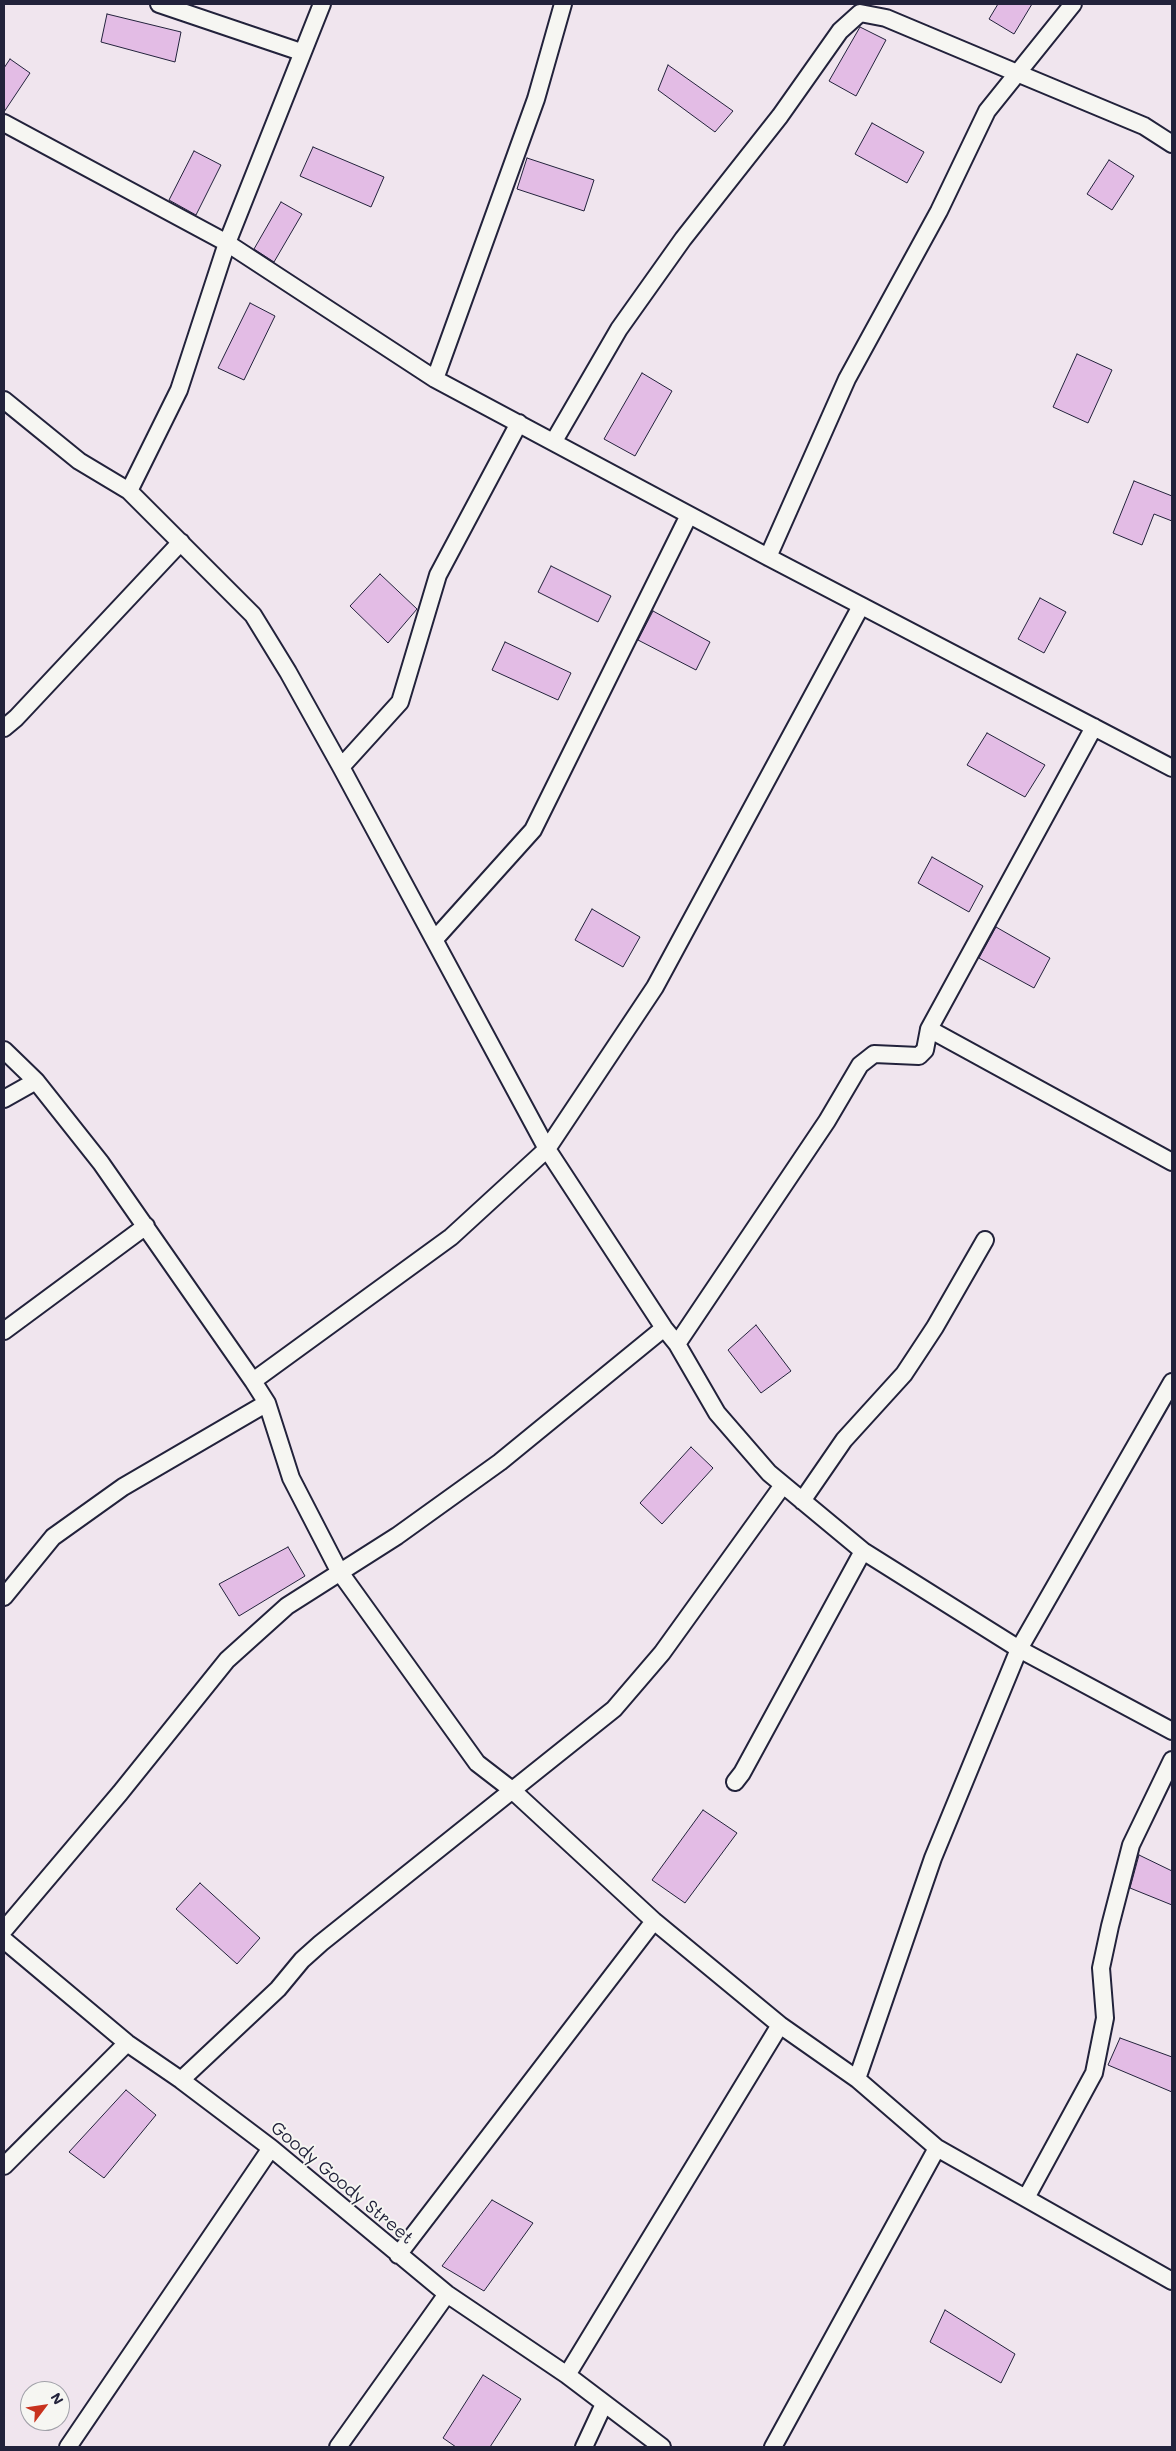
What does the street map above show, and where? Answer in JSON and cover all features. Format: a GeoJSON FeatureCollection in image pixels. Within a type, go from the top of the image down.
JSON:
{"type":"FeatureCollection","features":[{"type":"Feature","properties":{"kind":"street"},"geometry":{"type":"LineString","coordinates":[[159,4],[302,52]]}},
{"type":"Feature","properties":{"kind":"street"},"geometry":{"type":"LineString","coordinates":[[130,491],[179,390],[226,243],[322,4]]}},
{"type":"Feature","properties":{"kind":"street"},"geometry":{"type":"LineString","coordinates":[[435,379],[536,99],[563,4]]}},
{"type":"Feature","properties":{"kind":"street"},"geometry":{"type":"LineString","coordinates":[[768,557],[847,379],[939,211],[987,111],[1073,4]]}},
{"type":"Feature","properties":{"kind":"street"},"geometry":{"type":"LineString","coordinates":[[554,441],[619,329],[683,240],[780,116],[840,31],[851,19],[860,14],[886,18],[1018,73],[1144,126],[1172,144]]}},
{"type":"Feature","properties":{"kind":"street"},"geometry":{"type":"LineString","coordinates":[[4,123],[226,243],[435,379],[554,441],[689,516],[1172,768]]}},
{"type":"Feature","properties":{"kind":"street"},"geometry":{"type":"LineString","coordinates":[[4,400],[79,461],[130,491],[253,615],[288,672],[341,767],[547,1149],[664,1328],[677,1344],[717,1413],[769,1473],[863,1552],[1019,1649],[1172,1731]]}},
{"type":"Feature","properties":{"kind":"street"},"geometry":{"type":"LineString","coordinates":[[341,767],[400,702],[438,574],[519,423]]}},
{"type":"Feature","properties":{"kind":"street"},"geometry":{"type":"LineString","coordinates":[[434,939],[534,830],[689,516]]}},
{"type":"Feature","properties":{"kind":"street"},"geometry":{"type":"LineString","coordinates":[[4,728],[16,718],[181,542]]}},
{"type":"Feature","properties":{"kind":"street"},"geometry":{"type":"LineString","coordinates":[[253,1381],[451,1237],[547,1149],[655,987],[861,606]]}},
{"type":"Feature","properties":{"kind":"street"},"geometry":{"type":"LineString","coordinates":[[677,1344],[827,1121],[860,1065],[874,1054],[919,1056],[925,1050],[929,1029],[1094,728]]}},
{"type":"Feature","properties":{"kind":"street"},"geometry":{"type":"LineString","coordinates":[[929,1029],[1171,1158]]}},
{"type":"Feature","properties":{"kind":"street"},"geometry":{"type":"LineString","coordinates":[[4,1050],[36,1081],[101,1163],[253,1381],[266,1403],[291,1478],[339,1571],[477,1763],[512,1790],[654,1921],[780,2025],[857,2079],[938,2148],[1172,2281]]}},
{"type":"Feature","properties":{"kind":"street"},"geometry":{"type":"LineString","coordinates":[[4,1099],[36,1081]]}},
{"type":"Feature","properties":{"kind":"street"},"geometry":{"type":"LineString","coordinates":[[4,1331],[146,1226]]}},
{"type":"Feature","properties":{"kind":"street"},"geometry":{"type":"LineString","coordinates":[[802,1501],[844,1440],[904,1374],[935,1327],[986,1240]]}},
{"type":"Feature","properties":{"kind":"street"},"geometry":{"type":"LineString","coordinates":[[4,1930],[120,1793],[227,1660],[287,1606],[339,1571],[397,1536],[500,1462],[664,1328]]}},
{"type":"Feature","properties":{"kind":"street"},"geometry":{"type":"LineString","coordinates":[[857,2079],[933,1858],[1019,1649],[1172,1382]]}},
{"type":"Feature","properties":{"kind":"street"},"geometry":{"type":"LineString","coordinates":[[4,1597],[53,1537],[122,1487],[266,1403]]}},
{"type":"Feature","properties":{"kind":"street"},"geometry":{"type":"LineString","coordinates":[[181,2080],[278,1989],[302,1960],[321,1943],[614,1709],[662,1653],[783,1485]]}},
{"type":"Feature","properties":{"kind":"street"},"geometry":{"type":"LineString","coordinates":[[735,1782],[742,1774],[863,1552]]}},
{"type":"Feature","properties":{"kind":"street"},"geometry":{"type":"LineString","coordinates":[[1026,2198],[1094,2073],[1105,2018],[1101,1968],[1110,1926],[1132,1845],[1172,1760]]}},
{"type":"Feature","properties":{"kind":"street"},"geometry":{"type":"LineString","coordinates":[[398,2255],[654,1921]]}},
{"type":"Feature","properties":{"kind":"street","name":"Goody Goody Street"},"geometry":{"type":"LineString","coordinates":[[4,1940],[127,2042],[271,2148],[447,2294],[567,2374],[662,2447]]}},
{"type":"Feature","properties":{"kind":"street"},"geometry":{"type":"LineString","coordinates":[[567,2374],[780,2025]]}},
{"type":"Feature","properties":{"kind":"street"},"geometry":{"type":"LineString","coordinates":[[4,2166],[127,2042]]}},
{"type":"Feature","properties":{"kind":"street"},"geometry":{"type":"LineString","coordinates":[[68,2447],[271,2148]]}},
{"type":"Feature","properties":{"kind":"street"},"geometry":{"type":"LineString","coordinates":[[773,2447],[938,2148]]}},
{"type":"Feature","properties":{"kind":"street"},"geometry":{"type":"LineString","coordinates":[[338,2447],[447,2294]]}},
{"type":"Feature","properties":{"kind":"street"},"geometry":{"type":"LineString","coordinates":[[584,2447],[604,2404]]}},
{"type":"Feature","properties":{"kind":"building"},"geometry":{"type":"Polygon","coordinates":[[[998,4],[1032,4],[1014,34],[989,19],[998,4]]]}},
{"type":"Feature","properties":{"kind":"building"},"geometry":{"type":"Polygon","coordinates":[[[107,14],[181,32],[175,62],[101,42],[107,14]]]}},
{"type":"Feature","properties":{"kind":"building"},"geometry":{"type":"Polygon","coordinates":[[[860,27],[886,40],[856,96],[829,81],[860,27]]]}},
{"type":"Feature","properties":{"kind":"building"},"geometry":{"type":"Polygon","coordinates":[[[10,59],[30,73],[4,112],[4,68],[10,59]]]}},
{"type":"Feature","properties":{"kind":"building"},"geometry":{"type":"Polygon","coordinates":[[[668,65],[733,111],[715,132],[658,90],[668,65]]]}},
{"type":"Feature","properties":{"kind":"building"},"geometry":{"type":"Polygon","coordinates":[[[872,123],[924,152],[907,183],[855,154],[872,123]]]}},
{"type":"Feature","properties":{"kind":"building"},"geometry":{"type":"Polygon","coordinates":[[[313,147],[384,177],[371,207],[300,176],[313,147]]]}},
{"type":"Feature","properties":{"kind":"building"},"geometry":{"type":"Polygon","coordinates":[[[194,151],[221,165],[196,215],[169,200],[194,151]]]}},
{"type":"Feature","properties":{"kind":"building"},"geometry":{"type":"Polygon","coordinates":[[[527,158],[594,180],[584,211],[517,189],[527,158]]]}},
{"type":"Feature","properties":{"kind":"building"},"geometry":{"type":"Polygon","coordinates":[[[1109,160],[1134,176],[1112,210],[1087,194],[1109,160]]]}},
{"type":"Feature","properties":{"kind":"building"},"geometry":{"type":"Polygon","coordinates":[[[281,202],[302,214],[274,262],[254,249],[281,202]]]}},
{"type":"Feature","properties":{"kind":"building"},"geometry":{"type":"Polygon","coordinates":[[[250,303],[275,316],[244,380],[218,368],[250,303]]]}},
{"type":"Feature","properties":{"kind":"building"},"geometry":{"type":"Polygon","coordinates":[[[1077,354],[1112,370],[1088,423],[1053,407],[1077,354]]]}},
{"type":"Feature","properties":{"kind":"building"},"geometry":{"type":"Polygon","coordinates":[[[642,373],[672,391],[635,456],[604,439],[642,373]]]}},
{"type":"Feature","properties":{"kind":"building"},"geometry":{"type":"Polygon","coordinates":[[[1134,481],[1172,496],[1172,521],[1154,514],[1142,545],[1113,533],[1134,481]]]}},
{"type":"Feature","properties":{"kind":"building"},"geometry":{"type":"Polygon","coordinates":[[[551,566],[611,596],[598,622],[538,592],[551,566]]]}},
{"type":"Feature","properties":{"kind":"building"},"geometry":{"type":"Polygon","coordinates":[[[380,574],[417,609],[388,643],[350,606],[380,574]]]}},
{"type":"Feature","properties":{"kind":"building"},"geometry":{"type":"Polygon","coordinates":[[[1040,598],[1066,612],[1044,653],[1018,639],[1040,598]]]}},
{"type":"Feature","properties":{"kind":"building"},"geometry":{"type":"Polygon","coordinates":[[[653,611],[710,642],[696,670],[638,640],[653,611]]]}},
{"type":"Feature","properties":{"kind":"building"},"geometry":{"type":"Polygon","coordinates":[[[505,642],[571,673],[558,700],[492,670],[505,642]]]}},
{"type":"Feature","properties":{"kind":"building"},"geometry":{"type":"Polygon","coordinates":[[[987,733],[1045,765],[1025,797],[967,765],[987,733]]]}},
{"type":"Feature","properties":{"kind":"building"},"geometry":{"type":"Polygon","coordinates":[[[932,857],[983,886],[969,912],[918,883],[932,857]]]}},
{"type":"Feature","properties":{"kind":"building"},"geometry":{"type":"Polygon","coordinates":[[[592,909],[640,937],[623,967],[575,940],[592,909]]]}},
{"type":"Feature","properties":{"kind":"building"},"geometry":{"type":"Polygon","coordinates":[[[996,927],[1050,958],[1034,988],[979,958],[996,927]]]}},
{"type":"Feature","properties":{"kind":"building"},"geometry":{"type":"Polygon","coordinates":[[[756,1325],[791,1371],[761,1393],[728,1350],[756,1325]]]}},
{"type":"Feature","properties":{"kind":"building"},"geometry":{"type":"Polygon","coordinates":[[[691,1447],[713,1468],[662,1524],[640,1503],[691,1447]]]}},
{"type":"Feature","properties":{"kind":"building"},"geometry":{"type":"Polygon","coordinates":[[[288,1547],[305,1576],[239,1616],[219,1584],[288,1547]]]}},
{"type":"Feature","properties":{"kind":"building"},"geometry":{"type":"Polygon","coordinates":[[[703,1810],[737,1833],[685,1903],[652,1880],[703,1810]]]}},
{"type":"Feature","properties":{"kind":"building"},"geometry":{"type":"Polygon","coordinates":[[[1139,1855],[1172,1871],[1172,1905],[1130,1888],[1139,1855]]]}},
{"type":"Feature","properties":{"kind":"building"},"geometry":{"type":"Polygon","coordinates":[[[200,1883],[260,1938],[237,1964],[176,1909],[200,1883]]]}},
{"type":"Feature","properties":{"kind":"building"},"geometry":{"type":"Polygon","coordinates":[[[1120,2038],[1172,2057],[1172,2092],[1108,2065],[1120,2038]]]}},
{"type":"Feature","properties":{"kind":"building"},"geometry":{"type":"Polygon","coordinates":[[[126,2090],[156,2115],[104,2178],[69,2152],[126,2090]]]}},
{"type":"Feature","properties":{"kind":"building"},"geometry":{"type":"Polygon","coordinates":[[[492,2200],[533,2223],[484,2291],[442,2266],[492,2200]]]}},
{"type":"Feature","properties":{"kind":"building"},"geometry":{"type":"Polygon","coordinates":[[[945,2310],[1015,2354],[1001,2383],[930,2342],[945,2310]]]}},
{"type":"Feature","properties":{"kind":"building"},"geometry":{"type":"Polygon","coordinates":[[[483,2375],[521,2399],[490,2447],[456,2447],[443,2438],[483,2375]]]}}]}
